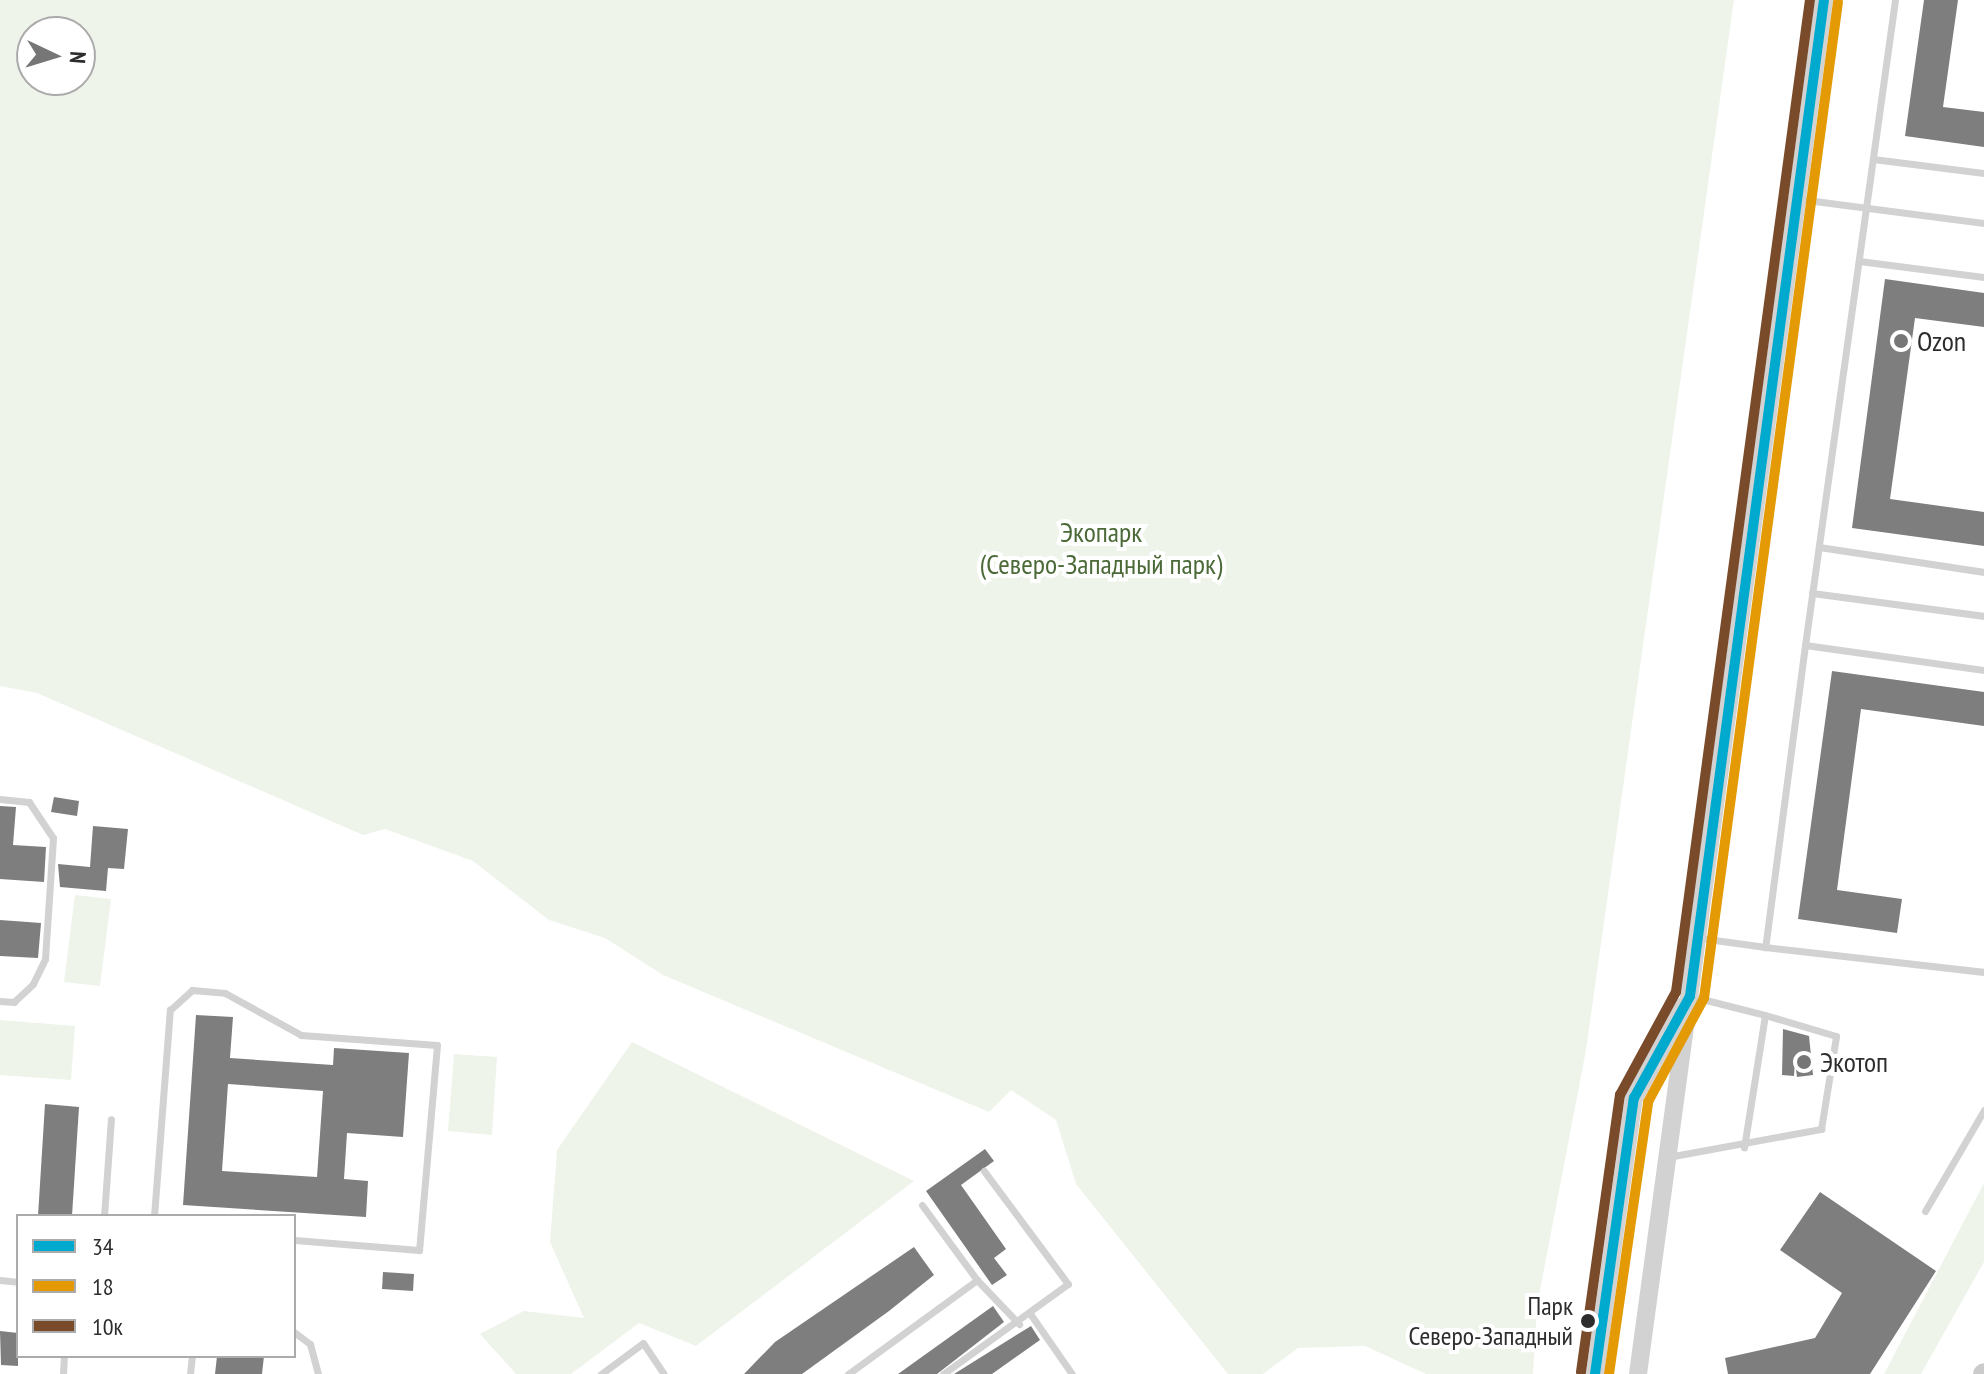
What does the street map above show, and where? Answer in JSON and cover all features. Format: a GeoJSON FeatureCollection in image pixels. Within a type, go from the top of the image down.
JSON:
{"type":"FeatureCollection","features":[{"type":"Feature","properties":{"kind":"street"},"geometry":{"type":"LineString","coordinates":[[1638,1374],[1824,0]]}},
{"type":"Feature","properties":{"kind":"street"},"geometry":{"type":"LineString","coordinates":[[1595,1374],[1634,1098],[1690,996]]}},
{"type":"Feature","properties":{"kind":"lane"},"geometry":{"type":"LineString","coordinates":[[1765,947],[1895,0]]}},
{"type":"Feature","properties":{"kind":"lane"},"geometry":{"type":"LineString","coordinates":[[1873,159],[1984,173]]}},
{"type":"Feature","properties":{"kind":"lane"},"geometry":{"type":"LineString","coordinates":[[1797,199],[1984,223]]}},
{"type":"Feature","properties":{"kind":"lane"},"geometry":{"type":"LineString","coordinates":[[1859,261],[1984,277]]}},
{"type":"Feature","properties":{"kind":"lane"},"geometry":{"type":"LineString","coordinates":[[1819,547],[1984,572]]}},
{"type":"Feature","properties":{"kind":"lane"},"geometry":{"type":"LineString","coordinates":[[1812,593],[1984,616]]}},
{"type":"Feature","properties":{"kind":"lane"},"geometry":{"type":"LineString","coordinates":[[1805,645],[1984,670]]}},
{"type":"Feature","properties":{"kind":"lane"},"geometry":{"type":"LineString","coordinates":[[0,799],[29,802],[53,838],[45,959],[33,984],[14,1002],[0,1001]]}},
{"type":"Feature","properties":{"kind":"lane"},"geometry":{"type":"LineString","coordinates":[[1697,938],[1984,972]]}},
{"type":"Feature","properties":{"kind":"lane"},"geometry":{"type":"LineString","coordinates":[[154,1214],[170,1010],[192,990],[225,993],[301,1035],[437,1045],[419,1250],[296,1240]]}},
{"type":"Feature","properties":{"kind":"lane"},"geometry":{"type":"LineString","coordinates":[[1668,1157],[1744,1147],[1821,1129],[1836,1036],[1690,996]]}},
{"type":"Feature","properties":{"kind":"lane"},"geometry":{"type":"LineString","coordinates":[[1744,1147],[1765,1015]]}},
{"type":"Feature","properties":{"kind":"lane"},"geometry":{"type":"LineString","coordinates":[[1925,1211],[1984,1110]]}},
{"type":"Feature","properties":{"kind":"lane"},"geometry":{"type":"LineString","coordinates":[[104,1214],[111,1119]]}},
{"type":"Feature","properties":{"kind":"lane"},"geometry":{"type":"LineString","coordinates":[[943,1374],[1019,1324],[1068,1284],[984,1171]]}},
{"type":"Feature","properties":{"kind":"lane"},"geometry":{"type":"LineString","coordinates":[[922,1205],[977,1280],[1019,1324]]}},
{"type":"Feature","properties":{"kind":"lane"},"geometry":{"type":"LineString","coordinates":[[848,1374],[977,1280]]}},
{"type":"Feature","properties":{"kind":"lane"},"geometry":{"type":"LineString","coordinates":[[1031,1315],[1072,1374]]}},
{"type":"Feature","properties":{"kind":"lane"},"geometry":{"type":"LineString","coordinates":[[296,1334],[310,1344],[318,1374]]}},
{"type":"Feature","properties":{"kind":"lane"},"geometry":{"type":"LineString","coordinates":[[601,1374],[643,1343],[664,1374]]}},
{"type":"Feature","properties":{"kind":"green space","name":"Экопарк (Северо-Западный парк)"},"geometry":{"type":"Polygon","coordinates":[[[0,0],[1734,0],[1586,1050],[1537,1306],[1533,1374],[1426,1374],[1365,1346],[1298,1348],[1263,1374],[1228,1374],[1076,1184],[1056,1120],[1011,1090],[989,1112],[663,975],[605,938],[549,920],[473,861],[385,829],[363,835],[37,693],[0,686],[0,0]]]}},
{"type":"Feature","properties":{"kind":"green space"},"geometry":{"type":"Polygon","coordinates":[[[75,895],[111,899],[100,986],[64,982],[75,895]]]}},
{"type":"Feature","properties":{"kind":"green space"},"geometry":{"type":"Polygon","coordinates":[[[0,1020],[75,1026],[71,1080],[0,1075],[0,1020]]]}},
{"type":"Feature","properties":{"kind":"green space"},"geometry":{"type":"Polygon","coordinates":[[[632,1042],[914,1181],[696,1346],[639,1323],[571,1374],[516,1374],[480,1334],[524,1311],[584,1318],[550,1242],[557,1150],[632,1042]]]}},
{"type":"Feature","properties":{"kind":"green space"},"geometry":{"type":"Polygon","coordinates":[[[454,1054],[497,1057],[492,1135],[448,1131],[454,1054]]]}},
{"type":"Feature","properties":{"kind":"green space"},"geometry":{"type":"Polygon","coordinates":[[[1984,1183],[1984,1262],[1921,1374],[1884,1374],[1984,1183]]]}},
{"type":"Feature","properties":{"kind":"building"},"geometry":{"type":"Polygon","coordinates":[[[1924,0],[1958,0],[1943,107],[1984,112],[1984,147],[1905,136],[1924,0]]]}},
{"type":"Feature","properties":{"kind":"building"},"geometry":{"type":"Polygon","coordinates":[[[1885,279],[1984,293],[1984,327],[1915,318],[1890,499],[1984,512],[1984,546],[1852,528],[1885,279]]]}},
{"type":"Feature","properties":{"kind":"building"},"geometry":{"type":"Polygon","coordinates":[[[1832,671],[1984,692],[1984,726],[1861,709],[1837,890],[1902,899],[1897,933],[1798,919],[1832,671]]]}},
{"type":"Feature","properties":{"kind":"building"},"geometry":{"type":"Polygon","coordinates":[[[54,797],[79,801],[77,816],[51,812],[54,797]]]}},
{"type":"Feature","properties":{"kind":"building"},"geometry":{"type":"Polygon","coordinates":[[[0,806],[16,807],[13,845],[46,847],[44,882],[0,879],[0,806]]]}},
{"type":"Feature","properties":{"kind":"building"},"geometry":{"type":"Polygon","coordinates":[[[93,826],[128,829],[124,869],[108,868],[106,891],[60,887],[58,864],[90,867],[93,826]]]}},
{"type":"Feature","properties":{"kind":"building"},"geometry":{"type":"Polygon","coordinates":[[[0,920],[41,923],[38,958],[0,956],[0,920]]]}},
{"type":"Feature","properties":{"kind":"building"},"geometry":{"type":"Polygon","coordinates":[[[196,1015],[233,1017],[230,1058],[333,1065],[334,1048],[409,1053],[403,1137],[347,1133],[344,1179],[368,1181],[366,1217],[183,1205],[196,1015]],[[228,1084],[222,1171],[317,1177],[323,1091],[228,1084]]]}},
{"type":"Feature","properties":{"kind":"building"},"geometry":{"type":"Polygon","coordinates":[[[1783,1029],[1809,1036],[1813,1075],[1797,1077],[1795,1061],[1794,1076],[1782,1075],[1783,1029]]]}},
{"type":"Feature","properties":{"kind":"building"},"geometry":{"type":"Polygon","coordinates":[[[45,1104],[79,1107],[72,1214],[38,1214],[45,1104]]]}},
{"type":"Feature","properties":{"kind":"building"},"geometry":{"type":"Polygon","coordinates":[[[985,1149],[994,1161],[961,1185],[1006,1249],[994,1258],[1007,1275],[992,1285],[926,1191],[985,1149]]]}},
{"type":"Feature","properties":{"kind":"building"},"geometry":{"type":"Polygon","coordinates":[[[1820,1192],[1936,1271],[1870,1374],[1728,1374],[1725,1358],[1815,1338],[1842,1293],[1780,1250],[1820,1192]]]}},
{"type":"Feature","properties":{"kind":"building"},"geometry":{"type":"Polygon","coordinates":[[[914,1247],[934,1275],[889,1311],[802,1374],[744,1374],[775,1342],[914,1247]]]}},
{"type":"Feature","properties":{"kind":"building"},"geometry":{"type":"Polygon","coordinates":[[[383,1272],[414,1274],[413,1291],[382,1289],[383,1272]]]}},
{"type":"Feature","properties":{"kind":"building"},"geometry":{"type":"Polygon","coordinates":[[[993,1306],[1004,1322],[937,1374],[898,1374],[993,1306]]]}},
{"type":"Feature","properties":{"kind":"building"},"geometry":{"type":"Polygon","coordinates":[[[1031,1326],[1040,1340],[992,1374],[954,1374],[1031,1326]]]}},
{"type":"Feature","properties":{"kind":"building"},"geometry":{"type":"Polygon","coordinates":[[[0,1331],[16,1333],[18,1366],[1,1365],[0,1331]]]}},
{"type":"Feature","properties":{"kind":"building"},"geometry":{"type":"Polygon","coordinates":[[[217,1358],[264,1358],[262,1374],[215,1374],[217,1358]]]}},
{"type":"Feature","properties":{"kind":"transit line","name":"10к"},"geometry":{"type":"LineString","coordinates":[[1581,1372],[1620,1095],[1676,992],[1810,0]]}},
{"type":"Feature","properties":{"kind":"transit line","name":"34"},"geometry":{"type":"LineString","coordinates":[[1595,1374],[1634,1098],[1690,996],[1824,0]]}},
{"type":"Feature","properties":{"kind":"transit line","name":"18"},"geometry":{"type":"LineString","coordinates":[[1609,1374],[1648,1102],[1704,998],[1838,2]]}},
{"type":"Feature","properties":{"kind":"place","name":"Ozon"},"geometry":{"type":"Point","coordinates":[1901,341]}},
{"type":"Feature","properties":{"kind":"place","name":"Экотоп"},"geometry":{"type":"Point","coordinates":[1804,1062]}},
{"type":"Feature","properties":{"kind":"place","name":"Парк Северо-Западный"},"geometry":{"type":"Point","coordinates":[1588,1321]}}]}
